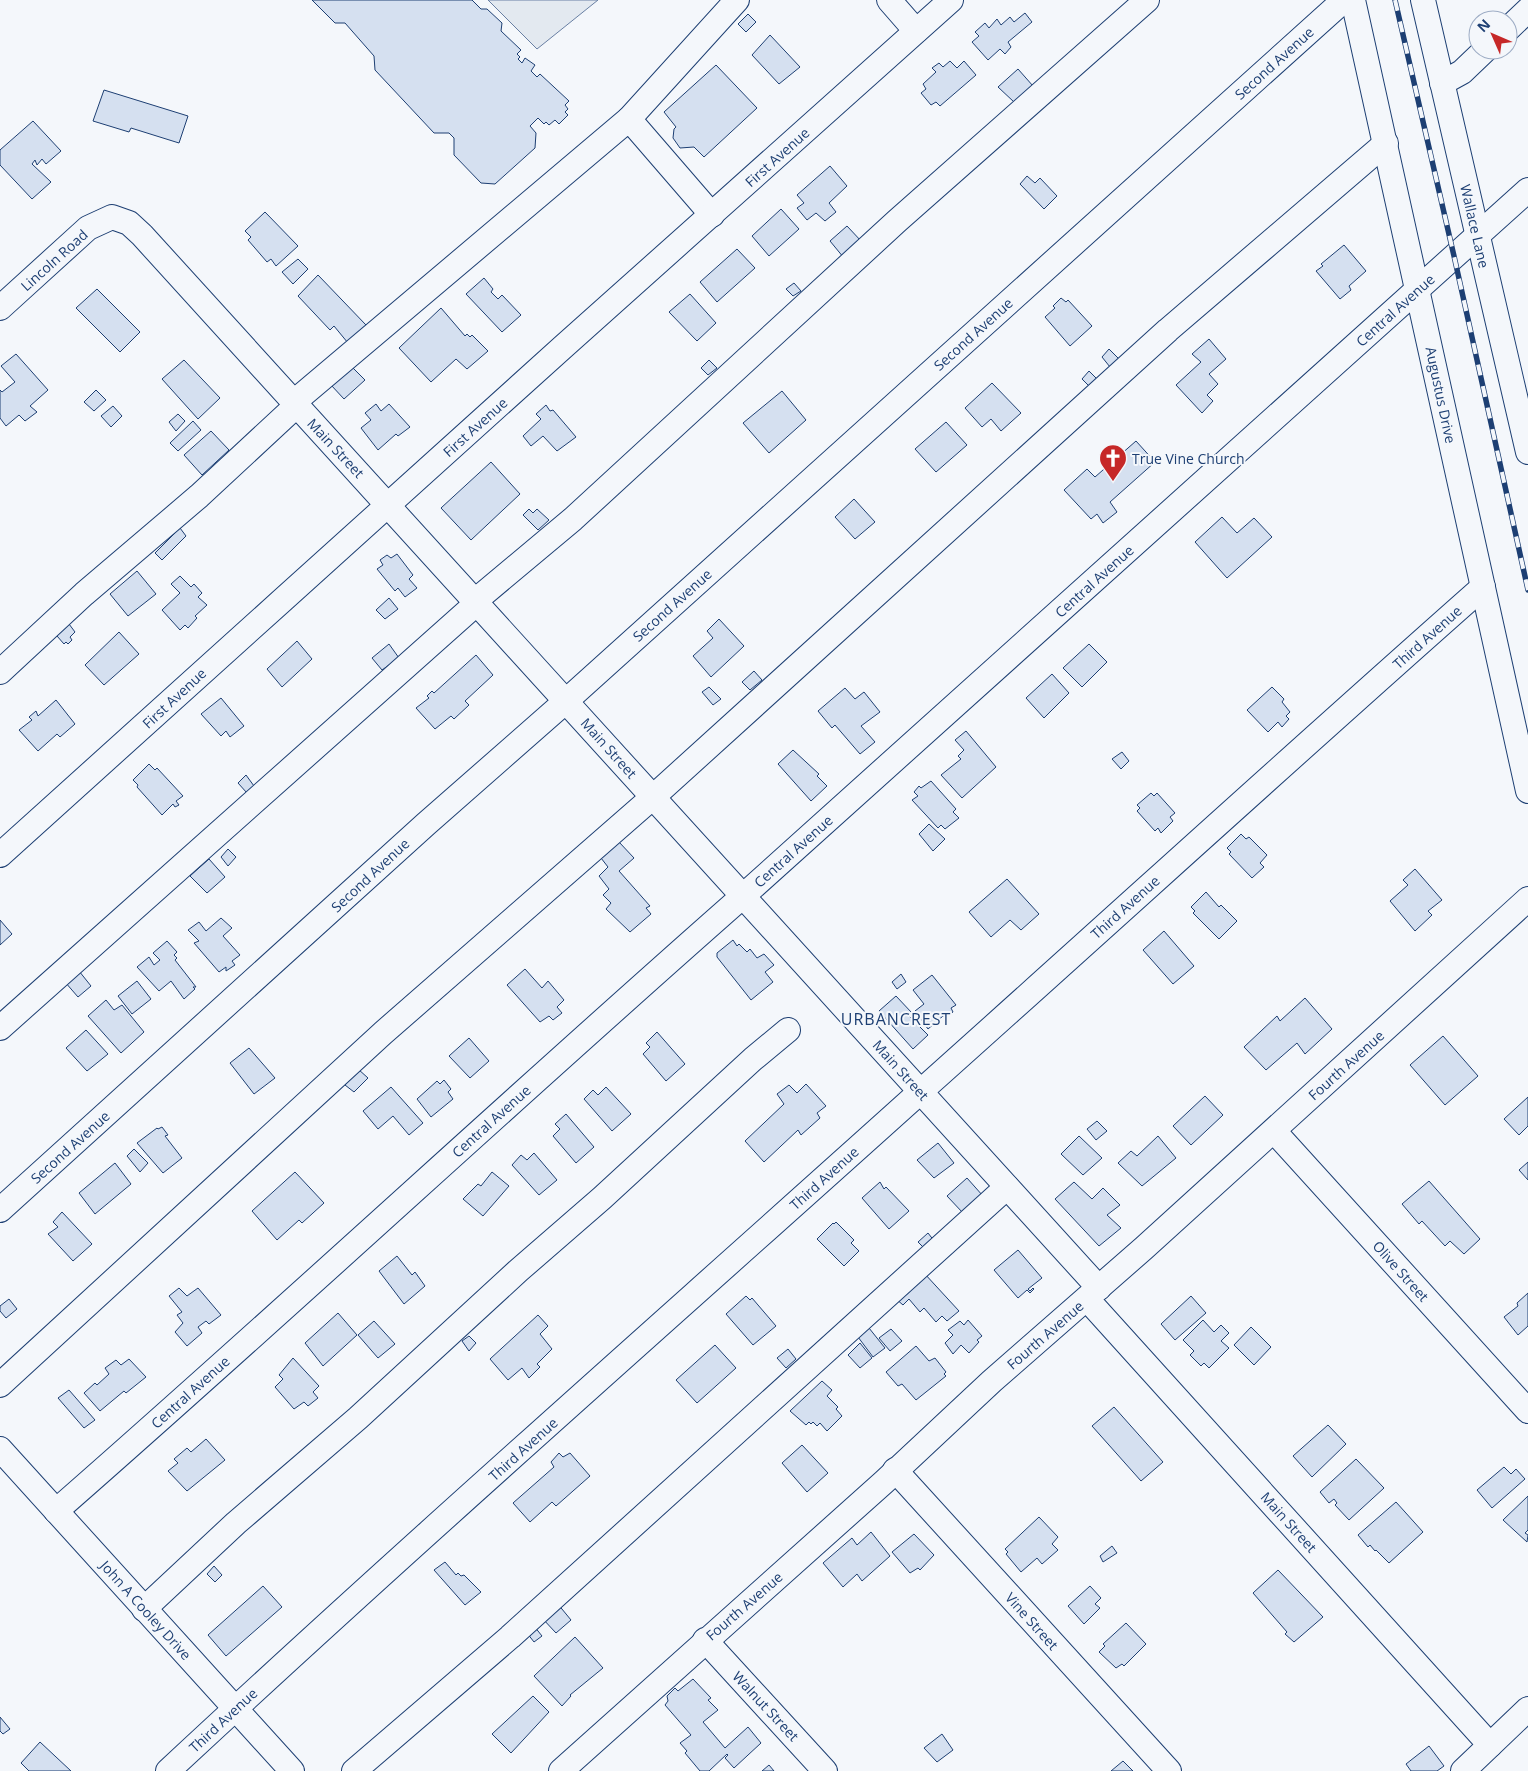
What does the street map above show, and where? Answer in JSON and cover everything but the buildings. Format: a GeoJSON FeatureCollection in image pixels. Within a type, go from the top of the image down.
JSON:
{"type":"FeatureCollection","features":[{"type":"Feature","properties":{"kind":"street"},"geometry":{"type":"LineString","coordinates":[[0,672],[84,594],[199,496],[295,403],[629,118],[737,0]]}},
{"type":"Feature","properties":{"kind":"street"},"geometry":{"type":"LineString","coordinates":[[889,0],[916,31]]}},
{"type":"Feature","properties":{"kind":"street","name":"First Avenue"},"geometry":{"type":"LineString","coordinates":[[0,855],[237,639],[951,0]]}},
{"type":"Feature","properties":{"kind":"street"},"geometry":{"type":"LineString","coordinates":[[0,1028],[476,602],[573,519],[896,221],[1147,0]]}},
{"type":"Feature","properties":{"kind":"street","name":"Second Avenue"},"geometry":{"type":"LineString","coordinates":[[0,1210],[426,824],[566,701],[1344,0]]}},
{"type":"Feature","properties":{"kind":"street","name":"Augustus Drive"},"geometry":{"type":"LineString","coordinates":[[1353,0],[1528,791]]}},
{"type":"Feature","properties":{"kind":"street","name":"Wallace Lane"},"geometry":{"type":"LineString","coordinates":[[1423,0],[1528,452]]}},
{"type":"Feature","properties":{"kind":"street"},"geometry":{"type":"LineString","coordinates":[[1518,20],[1528,10]]}},
{"type":"Feature","properties":{"kind":"street"},"geometry":{"type":"LineString","coordinates":[[1442,84],[1462,72],[1475,60]]}},
{"type":"Feature","properties":{"kind":"street"},"geometry":{"type":"LineString","coordinates":[[629,118],[712,215]]}},
{"type":"Feature","properties":{"kind":"street"},"geometry":{"type":"LineString","coordinates":[[0,1385],[382,1033],[653,797],[1168,330],[1386,143]]}},
{"type":"Feature","properties":{"kind":"street","name":"Central Avenue"},"geometry":{"type":"LineString","coordinates":[[56,1511],[614,1010],[744,896],[1528,190]]}},
{"type":"Feature","properties":{"kind":"street","name":"Main Street"},"geometry":{"type":"LineString","coordinates":[[112,217],[129,223],[142,235],[1007,1187],[1093,1293],[1490,1745]]}},
{"type":"Feature","properties":{"kind":"street","name":"Lincoln Road"},"geometry":{"type":"LineString","coordinates":[[0,308],[88,228],[112,217]]}},
{"type":"Feature","properties":{"kind":"street","name":"Third Avenue"},"geometry":{"type":"LineString","coordinates":[[168,1771],[607,1372],[1483,587]]}},
{"type":"Feature","properties":{"kind":"street","name":"Fourth Avenue"},"geometry":{"type":"LineString","coordinates":[[561,1771],[706,1640],[751,1602],[992,1382],[1274,1131],[1528,899]]}},
{"type":"Feature","properties":{"kind":"street"},"geometry":{"type":"LineString","coordinates":[[144,1608],[236,1523],[358,1418],[519,1270],[602,1198],[753,1059],[788,1030]]}},
{"type":"Feature","properties":{"kind":"street","name":"Olive Street"},"geometry":{"type":"LineString","coordinates":[[1274,1131],[1528,1411]]}},
{"type":"Feature","properties":{"kind":"street"},"geometry":{"type":"LineString","coordinates":[[354,1771],[510,1637],[1007,1187]]}},
{"type":"Feature","properties":{"kind":"street","name":"John A Cooley Drive"},"geometry":{"type":"LineString","coordinates":[[0,1449],[292,1771]]}},
{"type":"Feature","properties":{"kind":"street","name":"Vine Street"},"geometry":{"type":"LineString","coordinates":[[895,1470],[1169,1771]]}},
{"type":"Feature","properties":{"kind":"street","name":"Walnut Street"},"geometry":{"type":"LineString","coordinates":[[706,1640],[826,1771]]}},
{"type":"Feature","properties":{"kind":"street"},"geometry":{"type":"LineString","coordinates":[[1463,1771],[1528,1709]]}},
{"type":"Feature","properties":{"kind":"shaded area"},"geometry":{"type":"Polygon","coordinates":[[[488,0],[598,0],[537,49],[488,0]]]}},
{"type":"Feature","properties":{"kind":"railway"},"geometry":{"type":"LineString","coordinates":[[1395,0],[1528,590]]}},
{"type":"Feature","properties":{"kind":"place","name":"True Vine Church"},"geometry":{"type":"Point","coordinates":[1113,482]}},
{"type":"Feature","properties":{"kind":"district","name":"URBANCREST"},"geometry":{"type":"Point","coordinates":[896,1019]}}]}
